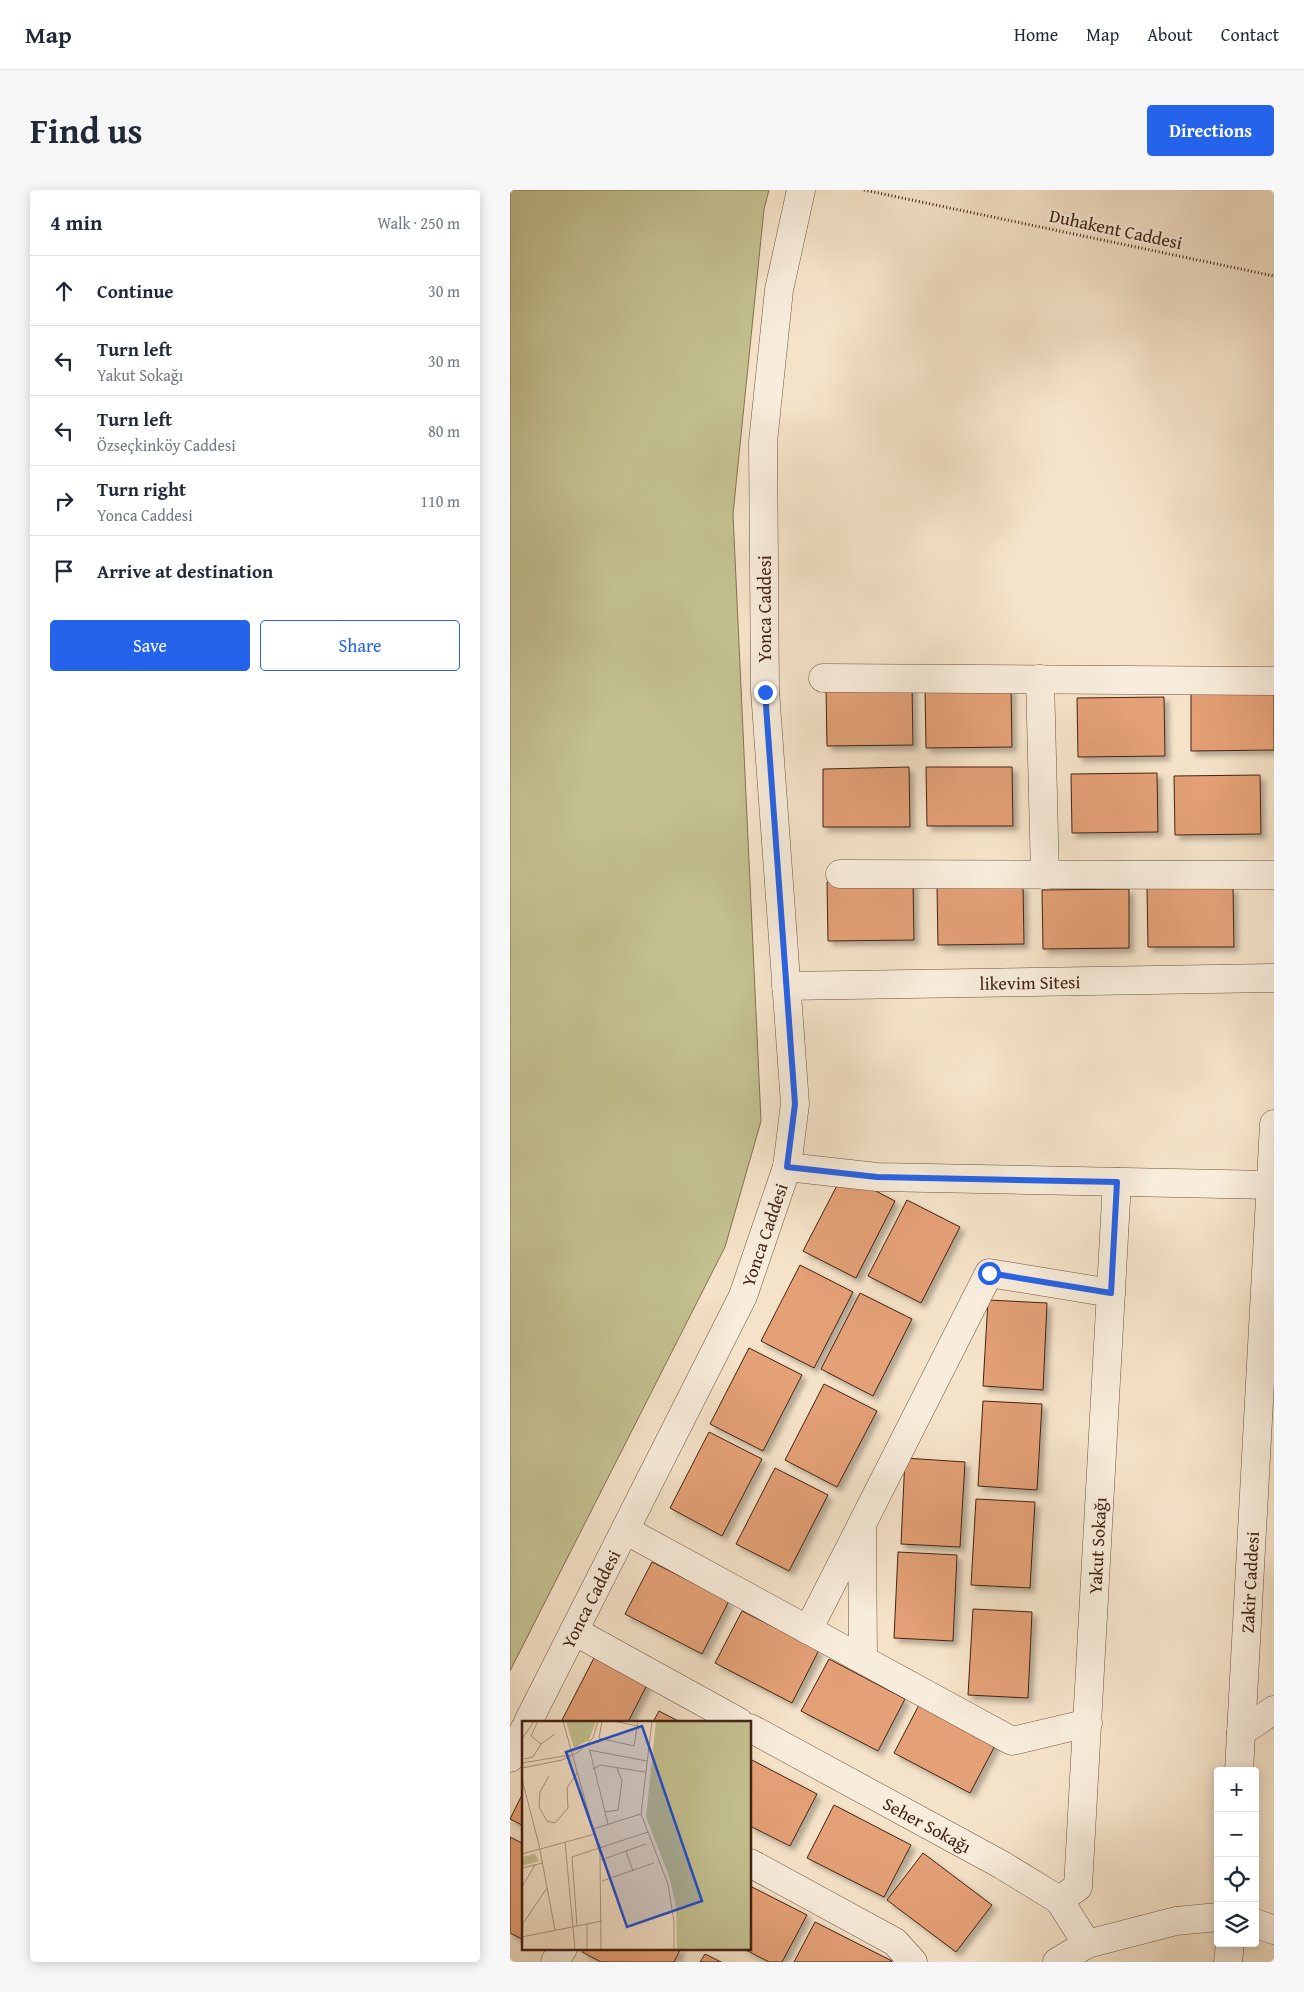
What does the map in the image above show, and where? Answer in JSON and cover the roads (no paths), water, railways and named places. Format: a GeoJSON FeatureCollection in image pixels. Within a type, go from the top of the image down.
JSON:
{"type":"FeatureCollection","features":[{"type":"Feature","properties":{"kind":"street","name":"Yonca Caddesi"},"geometry":{"type":"LineString","coordinates":[[529,1721],[743,1296],[787,1167],[795,1104],[765,692],[763,442],[779,290],[801,190]]}},
{"type":"Feature","properties":{"kind":"street"},"geometry":{"type":"LineString","coordinates":[[824,678],[1274,681]]}},
{"type":"Feature","properties":{"kind":"street"},"geometry":{"type":"LineString","coordinates":[[1040,679],[1045,875]]}},
{"type":"Feature","properties":{"kind":"street"},"geometry":{"type":"LineString","coordinates":[[840,874],[1274,875]]}},
{"type":"Feature","properties":{"kind":"street","name":"likevim Sitesi"},"geometry":{"type":"LineString","coordinates":[[786,986],[1274,978]]}},
{"type":"Feature","properties":{"kind":"street","name":"Zakir Caddesi"},"geometry":{"type":"LineString","coordinates":[[1239,1767],[1274,1124]]}},
{"type":"Feature","properties":{"kind":"street"},"geometry":{"type":"LineString","coordinates":[[787,1167],[877,1177],[1271,1184]]}},
{"type":"Feature","properties":{"kind":"street","name":"Yakut Sokağı"},"geometry":{"type":"LineString","coordinates":[[1060,1900],[1078,1887],[1117,1182]]}},
{"type":"Feature","properties":{"kind":"street"},"geometry":{"type":"LineString","coordinates":[[808,1630],[989,1273],[1111,1293]]}},
{"type":"Feature","properties":{"kind":"street"},"geometry":{"type":"LineString","coordinates":[[862,1524],[863,1659]]}},
{"type":"Feature","properties":{"kind":"street"},"geometry":{"type":"LineString","coordinates":[[625,1530],[1012,1741],[1088,1723]]}},
{"type":"Feature","properties":{"kind":"street"},"geometry":{"type":"LineString","coordinates":[[574,1631],[737,1721]]}},
{"type":"Feature","properties":{"kind":"street"},"geometry":{"type":"LineString","coordinates":[[1241,1732],[1274,1710]]}},
{"type":"Feature","properties":{"kind":"street","name":"Seher Sokağı"},"geometry":{"type":"LineString","coordinates":[[751,1729],[1002,1865],[1060,1900],[1087,1944]]}},
{"type":"Feature","properties":{"kind":"street"},"geometry":{"type":"LineString","coordinates":[[510,1758],[522,1734]]}},
{"type":"Feature","properties":{"kind":"street"},"geometry":{"type":"LineString","coordinates":[[751,1864],[895,1942],[913,1962]]}},
{"type":"Feature","properties":{"kind":"street"},"geometry":{"type":"LineString","coordinates":[[1259,1913],[1274,1911]]}},
{"type":"Feature","properties":{"kind":"street"},"geometry":{"type":"LineString","coordinates":[[1057,1962],[1087,1944],[1176,1921],[1214,1917]]}},
{"type":"Feature","properties":{"kind":"street"},"geometry":{"type":"LineString","coordinates":[[1259,1924],[1274,1930]]}},
{"type":"Feature","properties":{"kind":"street"},"geometry":{"type":"LineString","coordinates":[[1228,1962],[1230,1947]]}},
{"type":"Feature","properties":{"kind":"street"},"geometry":{"type":"LineString","coordinates":[[555,1962],[562,1950]]}}]}
